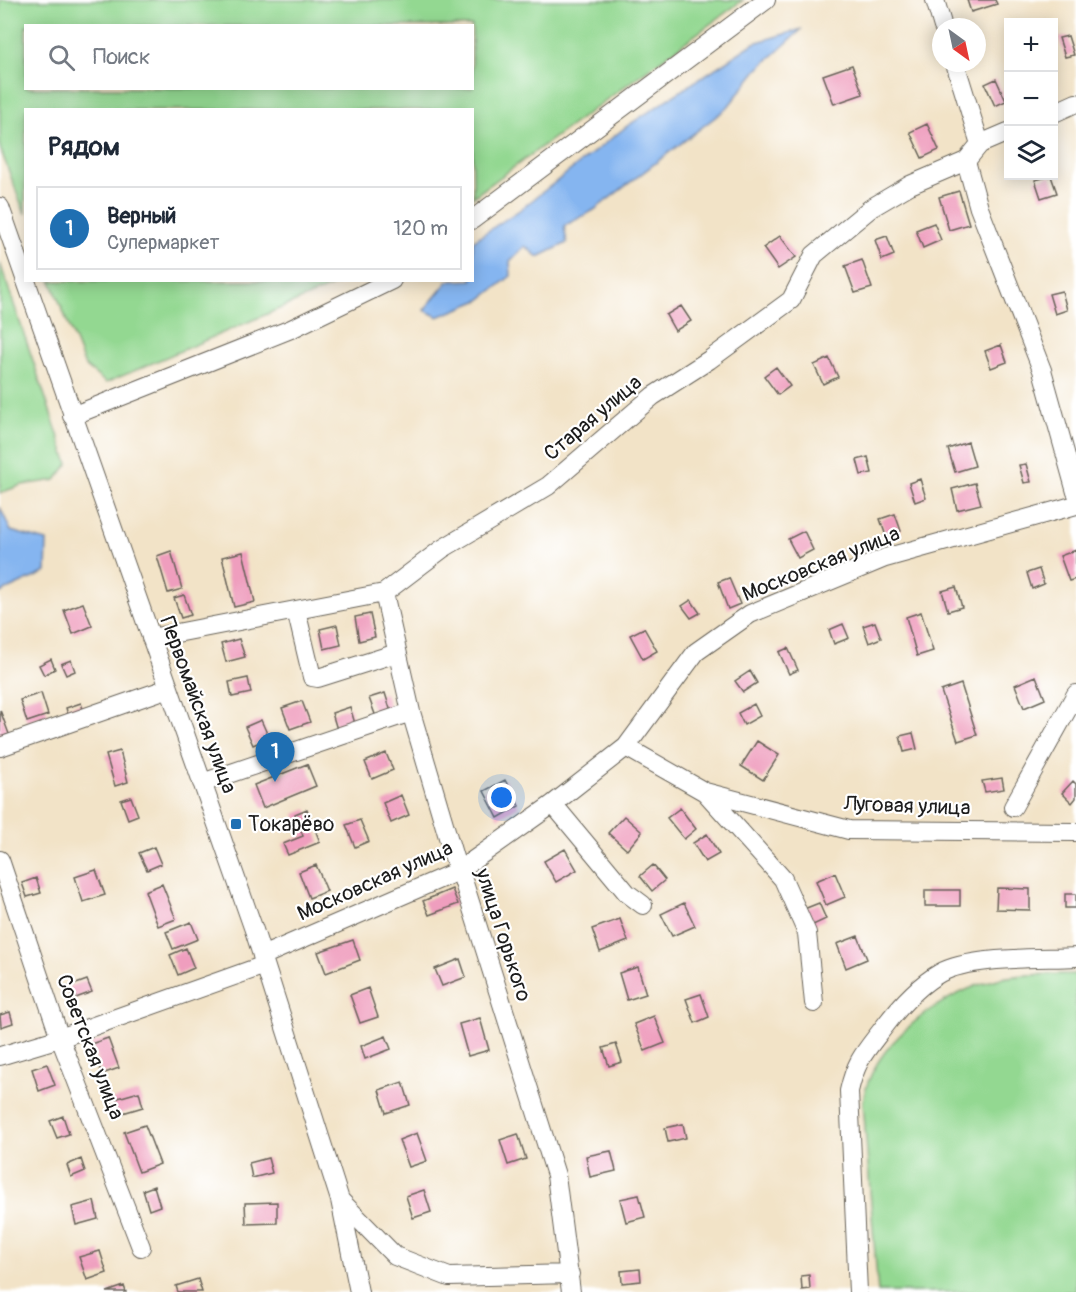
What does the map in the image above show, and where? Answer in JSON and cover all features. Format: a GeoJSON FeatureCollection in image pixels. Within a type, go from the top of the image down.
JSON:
{"type":"FeatureCollection","features":[{"type":"Feature","properties":{"kind":"street"},"geometry":{"type":"LineString","coordinates":[[474,219],[766,0]]}},
{"type":"Feature","properties":{"kind":"street"},"geometry":{"type":"LineString","coordinates":[[935,0],[940,18]]}},
{"type":"Feature","properties":{"kind":"street"},"geometry":{"type":"LineString","coordinates":[[958,72],[980,144]]}},
{"type":"Feature","properties":{"kind":"street"},"geometry":{"type":"LineString","coordinates":[[1058,110],[1076,103]]}},
{"type":"Feature","properties":{"kind":"street","name":"Старая улица"},"geometry":{"type":"LineString","coordinates":[[151,639],[384,593],[442,549],[548,486],[653,396],[710,360],[791,300],[814,255],[871,208],[910,185],[966,161],[980,144],[1004,134]]}},
{"type":"Feature","properties":{"kind":"street"},"geometry":{"type":"LineString","coordinates":[[966,161],[979,208],[1042,370],[1076,492]]}},
{"type":"Feature","properties":{"kind":"street","name":"Первомайская улица"},"geometry":{"type":"LineString","coordinates":[[0,207],[24,277]]}},
{"type":"Feature","properties":{"kind":"street","name":"Первомайская улица"},"geometry":{"type":"LineString","coordinates":[[26,282],[170,688],[263,961],[340,1200],[359,1292]]}},
{"type":"Feature","properties":{"kind":"street"},"geometry":{"type":"LineString","coordinates":[[72,416],[291,329],[388,282]]}},
{"type":"Feature","properties":{"kind":"street","name":"Московская улица"},"geometry":{"type":"LineString","coordinates":[[0,1056],[60,1038],[263,961],[458,871],[553,804],[626,747],[696,652],[750,614],[885,558],[1076,505]]}},
{"type":"Feature","properties":{"kind":"street","name":"улица Горького"},"geometry":{"type":"LineString","coordinates":[[384,593],[411,712],[458,871],[463,880],[556,1175],[571,1283]]}},
{"type":"Feature","properties":{"kind":"street"},"geometry":{"type":"LineString","coordinates":[[296,610],[312,677],[318,678],[397,653]]}},
{"type":"Feature","properties":{"kind":"street"},"geometry":{"type":"LineString","coordinates":[[0,747],[170,688]]}},
{"type":"Feature","properties":{"kind":"street"},"geometry":{"type":"LineString","coordinates":[[1014,807],[1076,694]]}},
{"type":"Feature","properties":{"kind":"street"},"geometry":{"type":"LineString","coordinates":[[202,783],[411,712]]}},
{"type":"Feature","properties":{"kind":"street"},"geometry":{"type":"LineString","coordinates":[[626,747],[705,792],[783,879],[807,933],[814,1003]]}},
{"type":"Feature","properties":{"kind":"street","name":"Луговая улица"},"geometry":{"type":"LineString","coordinates":[[705,792],[849,831],[1076,832]]}},
{"type":"Feature","properties":{"kind":"street"},"geometry":{"type":"LineString","coordinates":[[553,804],[627,893],[643,905]]}},
{"type":"Feature","properties":{"kind":"street","name":"Советская улица"},"geometry":{"type":"LineString","coordinates":[[1,866],[60,1038],[141,1247]]}},
{"type":"Feature","properties":{"kind":"street"},"geometry":{"type":"LineString","coordinates":[[858,1292],[849,1091],[855,1065],[897,1010],[921,985],[941,972],[965,965],[998,961],[1076,957]]}},
{"type":"Feature","properties":{"kind":"street"},"geometry":{"type":"LineString","coordinates":[[340,1200],[395,1256],[450,1277],[571,1283]]}},
{"type":"Feature","properties":{"kind":"green space"},"geometry":{"type":"Polygon","coordinates":[[[0,0],[743,0],[474,196],[474,108],[24,108],[24,211],[0,148],[0,0]]]}},
{"type":"Feature","properties":{"kind":"green space"},"geometry":{"type":"Polygon","coordinates":[[[0,263],[68,464],[56,480],[22,485],[0,493],[0,263]]]}},
{"type":"Feature","properties":{"kind":"green space"},"geometry":{"type":"Polygon","coordinates":[[[51,282],[342,282],[106,383],[85,366],[51,282]]]}},
{"type":"Feature","properties":{"kind":"green space"},"geometry":{"type":"Polygon","coordinates":[[[1076,974],[1076,1292],[878,1292],[863,1102],[869,1080],[880,1060],[913,1023],[955,995],[998,979],[1076,974]]]}},
{"type":"Feature","properties":{"kind":"water"},"geometry":{"type":"Polygon","coordinates":[[[802,29],[757,70],[727,108],[594,210],[564,226],[567,243],[538,257],[525,246],[510,261],[511,276],[480,300],[438,317],[424,310],[447,282],[474,282],[474,240],[521,209],[627,126],[754,43],[802,29]]]}},
{"type":"Feature","properties":{"kind":"water"},"geometry":{"type":"Polygon","coordinates":[[[0,507],[11,531],[47,541],[46,572],[0,593],[0,507]]]}},
{"type":"Feature","properties":{"kind":"building"},"geometry":{"type":"Polygon","coordinates":[[[967,0],[995,0],[997,4],[971,12],[967,0]]]}},
{"type":"Feature","properties":{"kind":"building"},"geometry":{"type":"Polygon","coordinates":[[[1068,36],[1074,55],[1065,57],[1059,38],[1068,36]]]}},
{"type":"Feature","properties":{"kind":"building"},"geometry":{"type":"Polygon","coordinates":[[[852,65],[863,94],[834,104],[823,75],[852,65]]]}},
{"type":"Feature","properties":{"kind":"building"},"geometry":{"type":"Polygon","coordinates":[[[996,79],[1004,102],[995,106],[985,84],[996,79]]]}},
{"type":"Feature","properties":{"kind":"building"},"geometry":{"type":"Polygon","coordinates":[[[927,124],[939,150],[922,158],[910,132],[927,124]]]}},
{"type":"Feature","properties":{"kind":"building"},"geometry":{"type":"Polygon","coordinates":[[[1035,180],[1052,180],[1057,193],[1041,198],[1035,180]]]}},
{"type":"Feature","properties":{"kind":"building"},"geometry":{"type":"Polygon","coordinates":[[[959,191],[969,224],[949,230],[939,197],[959,191]]]}},
{"type":"Feature","properties":{"kind":"building"},"geometry":{"type":"Polygon","coordinates":[[[934,223],[941,240],[923,248],[916,230],[934,223]]]}},
{"type":"Feature","properties":{"kind":"building"},"geometry":{"type":"Polygon","coordinates":[[[780,236],[796,257],[778,269],[763,248],[780,236]]]}},
{"type":"Feature","properties":{"kind":"building"},"geometry":{"type":"Polygon","coordinates":[[[887,236],[894,255],[882,260],[875,240],[887,236]]]}},
{"type":"Feature","properties":{"kind":"building"},"geometry":{"type":"Polygon","coordinates":[[[862,260],[872,288],[855,293],[845,266],[862,260]]]}},
{"type":"Feature","properties":{"kind":"building"},"geometry":{"type":"Polygon","coordinates":[[[1062,291],[1067,310],[1055,314],[1049,294],[1062,291]]]}},
{"type":"Feature","properties":{"kind":"building"},"geometry":{"type":"Polygon","coordinates":[[[681,306],[691,321],[675,331],[666,315],[681,306]]]}},
{"type":"Feature","properties":{"kind":"building"},"geometry":{"type":"Polygon","coordinates":[[[1001,345],[1007,362],[991,368],[985,351],[1001,345]]]}},
{"type":"Feature","properties":{"kind":"building"},"geometry":{"type":"Polygon","coordinates":[[[829,358],[838,377],[823,384],[814,365],[829,358]]]}},
{"type":"Feature","properties":{"kind":"building"},"geometry":{"type":"Polygon","coordinates":[[[776,367],[790,386],[778,395],[764,376],[776,367]]]}},
{"type":"Feature","properties":{"kind":"building"},"geometry":{"type":"Polygon","coordinates":[[[968,442],[975,466],[955,472],[948,449],[968,442]]]}},
{"type":"Feature","properties":{"kind":"building"},"geometry":{"type":"Polygon","coordinates":[[[868,457],[872,473],[861,475],[857,460],[868,457]]]}},
{"type":"Feature","properties":{"kind":"building"},"geometry":{"type":"Polygon","coordinates":[[[1026,464],[1031,482],[1024,483],[1019,465],[1026,464]]]}},
{"type":"Feature","properties":{"kind":"building"},"geometry":{"type":"Polygon","coordinates":[[[920,479],[926,498],[915,502],[909,483],[920,479]]]}},
{"type":"Feature","properties":{"kind":"building"},"geometry":{"type":"Polygon","coordinates":[[[975,483],[981,504],[957,510],[952,489],[975,483]]]}},
{"type":"Feature","properties":{"kind":"building"},"geometry":{"type":"Polygon","coordinates":[[[895,514],[901,531],[886,536],[880,519],[895,514]]]}},
{"type":"Feature","properties":{"kind":"building"},"geometry":{"type":"Polygon","coordinates":[[[804,531],[813,550],[798,558],[788,539],[804,531]]]}},
{"type":"Feature","properties":{"kind":"building"},"geometry":{"type":"Polygon","coordinates":[[[1076,550],[1076,579],[1069,581],[1060,556],[1076,550]]]}},
{"type":"Feature","properties":{"kind":"building"},"geometry":{"type":"Polygon","coordinates":[[[171,551],[182,589],[168,593],[157,556],[171,551]]]}},
{"type":"Feature","properties":{"kind":"building"},"geometry":{"type":"Polygon","coordinates":[[[243,552],[255,602],[234,607],[222,557],[243,552]]]}},
{"type":"Feature","properties":{"kind":"building"},"geometry":{"type":"Polygon","coordinates":[[[1039,569],[1044,584],[1032,589],[1027,573],[1039,569]]]}},
{"type":"Feature","properties":{"kind":"building"},"geometry":{"type":"Polygon","coordinates":[[[729,578],[740,604],[728,609],[718,582],[729,578]]]}},
{"type":"Feature","properties":{"kind":"building"},"geometry":{"type":"Polygon","coordinates":[[[956,587],[962,607],[948,611],[942,591],[956,587]]]}},
{"type":"Feature","properties":{"kind":"building"},"geometry":{"type":"Polygon","coordinates":[[[184,595],[191,615],[181,618],[174,598],[184,595]]]}},
{"type":"Feature","properties":{"kind":"building"},"geometry":{"type":"Polygon","coordinates":[[[691,600],[700,613],[691,618],[682,606],[691,600]]]}},
{"type":"Feature","properties":{"kind":"building"},"geometry":{"type":"Polygon","coordinates":[[[83,603],[92,626],[73,634],[64,610],[83,603]]]}},
{"type":"Feature","properties":{"kind":"building"},"geometry":{"type":"Polygon","coordinates":[[[921,612],[933,651],[917,656],[906,617],[921,612]]]}},
{"type":"Feature","properties":{"kind":"building"},"geometry":{"type":"Polygon","coordinates":[[[370,614],[375,637],[359,641],[355,617],[370,614]]]}},
{"type":"Feature","properties":{"kind":"building"},"geometry":{"type":"Polygon","coordinates":[[[875,622],[881,638],[869,643],[863,626],[875,622]]]}},
{"type":"Feature","properties":{"kind":"building"},"geometry":{"type":"Polygon","coordinates":[[[843,624],[849,638],[834,644],[829,630],[843,624]]]}},
{"type":"Feature","properties":{"kind":"building"},"geometry":{"type":"Polygon","coordinates":[[[337,625],[341,645],[324,649],[320,629],[337,625]]]}},
{"type":"Feature","properties":{"kind":"building"},"geometry":{"type":"Polygon","coordinates":[[[644,628],[657,651],[643,659],[630,635],[644,628]]]}},
{"type":"Feature","properties":{"kind":"building"},"geometry":{"type":"Polygon","coordinates":[[[239,639],[245,657],[226,662],[221,644],[239,639]]]}},
{"type":"Feature","properties":{"kind":"building"},"geometry":{"type":"Polygon","coordinates":[[[788,648],[798,670],[789,674],[779,652],[788,648]]]}},
{"type":"Feature","properties":{"kind":"building"},"geometry":{"type":"Polygon","coordinates":[[[51,659],[55,669],[44,675],[39,665],[51,659]]]}},
{"type":"Feature","properties":{"kind":"building"},"geometry":{"type":"Polygon","coordinates":[[[71,660],[75,671],[66,675],[61,664],[71,660]]]}},
{"type":"Feature","properties":{"kind":"building"},"geometry":{"type":"Polygon","coordinates":[[[750,671],[757,683],[743,692],[735,681],[750,671]]]}},
{"type":"Feature","properties":{"kind":"building"},"geometry":{"type":"Polygon","coordinates":[[[1036,676],[1045,699],[1024,708],[1015,685],[1036,676]]]}},
{"type":"Feature","properties":{"kind":"building"},"geometry":{"type":"Polygon","coordinates":[[[248,678],[251,693],[232,697],[229,682],[248,678]]]}},
{"type":"Feature","properties":{"kind":"building"},"geometry":{"type":"Polygon","coordinates":[[[961,684],[977,735],[958,741],[941,691],[961,684]]]}},
{"type":"Feature","properties":{"kind":"building"},"geometry":{"type":"Polygon","coordinates":[[[41,693],[48,715],[27,722],[20,700],[41,693]]]}},
{"type":"Feature","properties":{"kind":"building"},"geometry":{"type":"Polygon","coordinates":[[[385,693],[391,712],[376,717],[369,698],[385,693]]]}},
{"type":"Feature","properties":{"kind":"building"},"geometry":{"type":"Polygon","coordinates":[[[302,701],[310,722],[290,729],[282,708],[302,701]]]}},
{"type":"Feature","properties":{"kind":"building"},"geometry":{"type":"Polygon","coordinates":[[[81,703],[83,709],[68,715],[66,708],[81,703]]]}},
{"type":"Feature","properties":{"kind":"building"},"geometry":{"type":"Polygon","coordinates":[[[754,704],[760,716],[744,725],[738,713],[754,704]]]}},
{"type":"Feature","properties":{"kind":"building"},"geometry":{"type":"Polygon","coordinates":[[[350,707],[356,727],[338,733],[332,713],[350,707]]]}},
{"type":"Feature","properties":{"kind":"building"},"geometry":{"type":"Polygon","coordinates":[[[0,710],[9,734],[0,738],[0,710]]]}},
{"type":"Feature","properties":{"kind":"building"},"geometry":{"type":"Polygon","coordinates":[[[261,720],[269,738],[253,745],[245,727],[261,720]]]}},
{"type":"Feature","properties":{"kind":"building"},"geometry":{"type":"Polygon","coordinates":[[[913,733],[917,749],[904,752],[900,736],[913,733]]]}},
{"type":"Feature","properties":{"kind":"building"},"geometry":{"type":"Polygon","coordinates":[[[757,741],[779,755],[763,780],[741,766],[757,741]]]}},
{"type":"Feature","properties":{"kind":"building"},"geometry":{"type":"Polygon","coordinates":[[[120,751],[128,782],[115,786],[106,755],[120,751]]]}},
{"type":"Feature","properties":{"kind":"building"},"geometry":{"type":"Polygon","coordinates":[[[386,753],[393,770],[372,779],[365,762],[386,753]]]}},
{"type":"Feature","properties":{"kind":"building"},"geometry":{"type":"Polygon","coordinates":[[[307,764],[316,786],[263,808],[254,785],[307,764]]]}},
{"type":"Feature","properties":{"kind":"building"},"geometry":{"type":"Polygon","coordinates":[[[1002,778],[1004,789],[985,792],[982,781],[1002,778]]]}},
{"type":"Feature","properties":{"kind":"building"},"geometry":{"type":"Polygon","coordinates":[[[505,780],[519,806],[498,818],[484,791],[505,780]]]}},
{"type":"Feature","properties":{"kind":"building"},"geometry":{"type":"Polygon","coordinates":[[[1073,781],[1076,784],[1076,798],[1072,803],[1062,793],[1073,781]]]}},
{"type":"Feature","properties":{"kind":"building"},"geometry":{"type":"Polygon","coordinates":[[[401,795],[409,815],[391,823],[383,803],[401,795]]]}},
{"type":"Feature","properties":{"kind":"building"},"geometry":{"type":"Polygon","coordinates":[[[131,797],[138,815],[128,819],[121,800],[131,797]]]}},
{"type":"Feature","properties":{"kind":"building"},"geometry":{"type":"Polygon","coordinates":[[[680,808],[696,829],[684,839],[667,818],[680,808]]]}},
{"type":"Feature","properties":{"kind":"building"},"geometry":{"type":"Polygon","coordinates":[[[307,809],[320,842],[288,855],[283,844],[303,836],[295,814],[307,809]]]}},
{"type":"Feature","properties":{"kind":"building"},"geometry":{"type":"Polygon","coordinates":[[[624,816],[642,832],[627,850],[608,833],[624,816]]]}},
{"type":"Feature","properties":{"kind":"building"},"geometry":{"type":"Polygon","coordinates":[[[360,820],[369,841],[355,847],[346,825],[360,820]]]}},
{"type":"Feature","properties":{"kind":"building"},"geometry":{"type":"Polygon","coordinates":[[[707,834],[719,854],[705,862],[693,843],[707,834]]]}},
{"type":"Feature","properties":{"kind":"building"},"geometry":{"type":"Polygon","coordinates":[[[154,847],[161,864],[147,870],[139,853],[154,847]]]}},
{"type":"Feature","properties":{"kind":"building"},"geometry":{"type":"Polygon","coordinates":[[[565,849],[577,870],[556,882],[544,861],[565,849]]]}},
{"type":"Feature","properties":{"kind":"building"},"geometry":{"type":"Polygon","coordinates":[[[316,865],[327,891],[309,898],[299,872],[316,865]]]}},
{"type":"Feature","properties":{"kind":"building"},"geometry":{"type":"Polygon","coordinates":[[[653,865],[665,880],[652,891],[640,876],[653,865]]]}},
{"type":"Feature","properties":{"kind":"building"},"geometry":{"type":"Polygon","coordinates":[[[96,870],[105,895],[83,902],[75,877],[96,870]]]}},
{"type":"Feature","properties":{"kind":"building"},"geometry":{"type":"Polygon","coordinates":[[[835,873],[845,897],[826,905],[816,881],[835,873]]]}},
{"type":"Feature","properties":{"kind":"building"},"geometry":{"type":"Polygon","coordinates":[[[36,878],[41,893],[27,897],[22,883],[36,878]]]}},
{"type":"Feature","properties":{"kind":"building"},"geometry":{"type":"Polygon","coordinates":[[[162,884],[176,919],[158,926],[145,891],[162,884]]]}},
{"type":"Feature","properties":{"kind":"building"},"geometry":{"type":"Polygon","coordinates":[[[997,888],[1030,889],[1030,910],[996,909],[997,888]]]}},
{"type":"Feature","properties":{"kind":"building"},"geometry":{"type":"Polygon","coordinates":[[[452,889],[458,904],[429,915],[423,901],[452,889]]]}},
{"type":"Feature","properties":{"kind":"building"},"geometry":{"type":"Polygon","coordinates":[[[925,890],[960,890],[960,906],[925,906],[925,890]]]}},
{"type":"Feature","properties":{"kind":"building"},"geometry":{"type":"Polygon","coordinates":[[[1065,894],[1076,894],[1076,908],[1065,908],[1065,894]]]}},
{"type":"Feature","properties":{"kind":"building"},"geometry":{"type":"Polygon","coordinates":[[[684,903],[695,926],[672,936],[661,914],[684,903]]]}},
{"type":"Feature","properties":{"kind":"building"},"geometry":{"type":"Polygon","coordinates":[[[819,903],[826,919],[811,926],[804,909],[819,903]]]}},
{"type":"Feature","properties":{"kind":"building"},"geometry":{"type":"Polygon","coordinates":[[[620,919],[628,941],[600,952],[592,929],[620,919]]]}},
{"type":"Feature","properties":{"kind":"building"},"geometry":{"type":"Polygon","coordinates":[[[191,922],[198,939],[173,949],[166,932],[191,922]]]}},
{"type":"Feature","properties":{"kind":"building"},"geometry":{"type":"Polygon","coordinates":[[[858,936],[867,959],[846,968],[837,944],[858,936]]]}},
{"type":"Feature","properties":{"kind":"building"},"geometry":{"type":"Polygon","coordinates":[[[353,940],[360,960],[326,973],[318,952],[353,940]]]}},
{"type":"Feature","properties":{"kind":"building"},"geometry":{"type":"Polygon","coordinates":[[[186,948],[194,968],[178,975],[170,955],[186,948]]]}},
{"type":"Feature","properties":{"kind":"building"},"geometry":{"type":"Polygon","coordinates":[[[460,959],[466,977],[442,986],[435,969],[460,959]]]}},
{"type":"Feature","properties":{"kind":"building"},"geometry":{"type":"Polygon","coordinates":[[[638,967],[646,994],[627,1000],[619,973],[638,967]]]}},
{"type":"Feature","properties":{"kind":"building"},"geometry":{"type":"Polygon","coordinates":[[[87,980],[92,992],[73,999],[68,987],[87,980]]]}},
{"type":"Feature","properties":{"kind":"building"},"geometry":{"type":"Polygon","coordinates":[[[368,988],[378,1017],[360,1023],[350,995],[368,988]]]}},
{"type":"Feature","properties":{"kind":"building"},"geometry":{"type":"Polygon","coordinates":[[[701,994],[709,1017],[695,1023],[686,999],[701,994]]]}},
{"type":"Feature","properties":{"kind":"building"},"geometry":{"type":"Polygon","coordinates":[[[10,1012],[13,1023],[1,1027],[0,1015],[10,1012]]]}},
{"type":"Feature","properties":{"kind":"building"},"geometry":{"type":"Polygon","coordinates":[[[654,1016],[665,1043],[645,1051],[634,1024],[654,1016]]]}},
{"type":"Feature","properties":{"kind":"building"},"geometry":{"type":"Polygon","coordinates":[[[480,1018],[489,1050],[468,1056],[459,1024],[480,1018]]]}},
{"type":"Feature","properties":{"kind":"building"},"geometry":{"type":"Polygon","coordinates":[[[386,1036],[391,1049],[365,1059],[361,1046],[386,1036]]]}},
{"type":"Feature","properties":{"kind":"building"},"geometry":{"type":"Polygon","coordinates":[[[108,1038],[119,1068],[102,1074],[91,1044],[108,1038]]]}},
{"type":"Feature","properties":{"kind":"building"},"geometry":{"type":"Polygon","coordinates":[[[616,1044],[622,1062],[609,1066],[603,1048],[616,1044]]]}},
{"type":"Feature","properties":{"kind":"building"},"geometry":{"type":"Polygon","coordinates":[[[47,1064],[55,1085],[39,1091],[32,1069],[47,1064]]]}},
{"type":"Feature","properties":{"kind":"building"},"geometry":{"type":"Polygon","coordinates":[[[403,1082],[410,1105],[386,1113],[379,1090],[403,1082]]]}},
{"type":"Feature","properties":{"kind":"building"},"geometry":{"type":"Polygon","coordinates":[[[139,1092],[143,1107],[116,1115],[111,1100],[139,1092]]]}},
{"type":"Feature","properties":{"kind":"building"},"geometry":{"type":"Polygon","coordinates":[[[63,1116],[69,1134],[57,1138],[50,1121],[63,1116]]]}},
{"type":"Feature","properties":{"kind":"building"},"geometry":{"type":"Polygon","coordinates":[[[683,1124],[686,1138],[668,1142],[665,1128],[683,1124]]]}},
{"type":"Feature","properties":{"kind":"building"},"geometry":{"type":"Polygon","coordinates":[[[145,1125],[160,1164],[139,1172],[124,1132],[145,1125]]]}},
{"type":"Feature","properties":{"kind":"building"},"geometry":{"type":"Polygon","coordinates":[[[417,1133],[427,1161],[409,1167],[399,1140],[417,1133]]]}},
{"type":"Feature","properties":{"kind":"building"},"geometry":{"type":"Polygon","coordinates":[[[518,1134],[526,1159],[508,1165],[500,1140],[518,1134]]]}},
{"type":"Feature","properties":{"kind":"building"},"geometry":{"type":"Polygon","coordinates":[[[611,1151],[616,1171],[590,1177],[586,1156],[611,1151]]]}},
{"type":"Feature","properties":{"kind":"building"},"geometry":{"type":"Polygon","coordinates":[[[268,1158],[272,1173],[252,1178],[249,1163],[268,1158]]]}},
{"type":"Feature","properties":{"kind":"building"},"geometry":{"type":"Polygon","coordinates":[[[81,1159],[85,1171],[71,1177],[67,1165],[81,1159]]]}},
{"type":"Feature","properties":{"kind":"building"},"geometry":{"type":"Polygon","coordinates":[[[154,1186],[160,1206],[149,1210],[143,1190],[154,1186]]]}},
{"type":"Feature","properties":{"kind":"building"},"geometry":{"type":"Polygon","coordinates":[[[424,1190],[431,1212],[413,1218],[406,1196],[424,1190]]]}},
{"type":"Feature","properties":{"kind":"building"},"geometry":{"type":"Polygon","coordinates":[[[639,1195],[645,1217],[626,1222],[620,1199],[639,1195]]]}},
{"type":"Feature","properties":{"kind":"building"},"geometry":{"type":"Polygon","coordinates":[[[94,1201],[98,1219],[76,1225],[72,1207],[94,1201]]]}},
{"type":"Feature","properties":{"kind":"building"},"geometry":{"type":"Polygon","coordinates":[[[277,1202],[277,1223],[246,1224],[245,1203],[277,1202]]]}},
{"type":"Feature","properties":{"kind":"building"},"geometry":{"type":"Polygon","coordinates":[[[100,1251],[107,1273],[87,1280],[79,1257],[100,1251]]]}},
{"type":"Feature","properties":{"kind":"building"},"geometry":{"type":"Polygon","coordinates":[[[640,1269],[641,1281],[622,1283],[621,1271],[640,1269]]]}},
{"type":"Feature","properties":{"kind":"building"},"geometry":{"type":"Polygon","coordinates":[[[809,1275],[810,1289],[802,1290],[801,1276],[809,1275]]]}},
{"type":"Feature","properties":{"kind":"building"},"geometry":{"type":"Polygon","coordinates":[[[198,1279],[202,1292],[178,1292],[176,1286],[198,1279]]]}},
{"type":"Feature","properties":{"kind":"building"},"geometry":{"type":"Polygon","coordinates":[[[124,1286],[126,1292],[107,1292],[124,1286]]]}},
{"type":"Feature","properties":{"kind":"place","name":"Верный"},"geometry":{"type":"Point","coordinates":[275,782]}},
{"type":"Feature","properties":{"kind":"place","name":"Токарёво"},"geometry":{"type":"Point","coordinates":[236,824]}}]}
